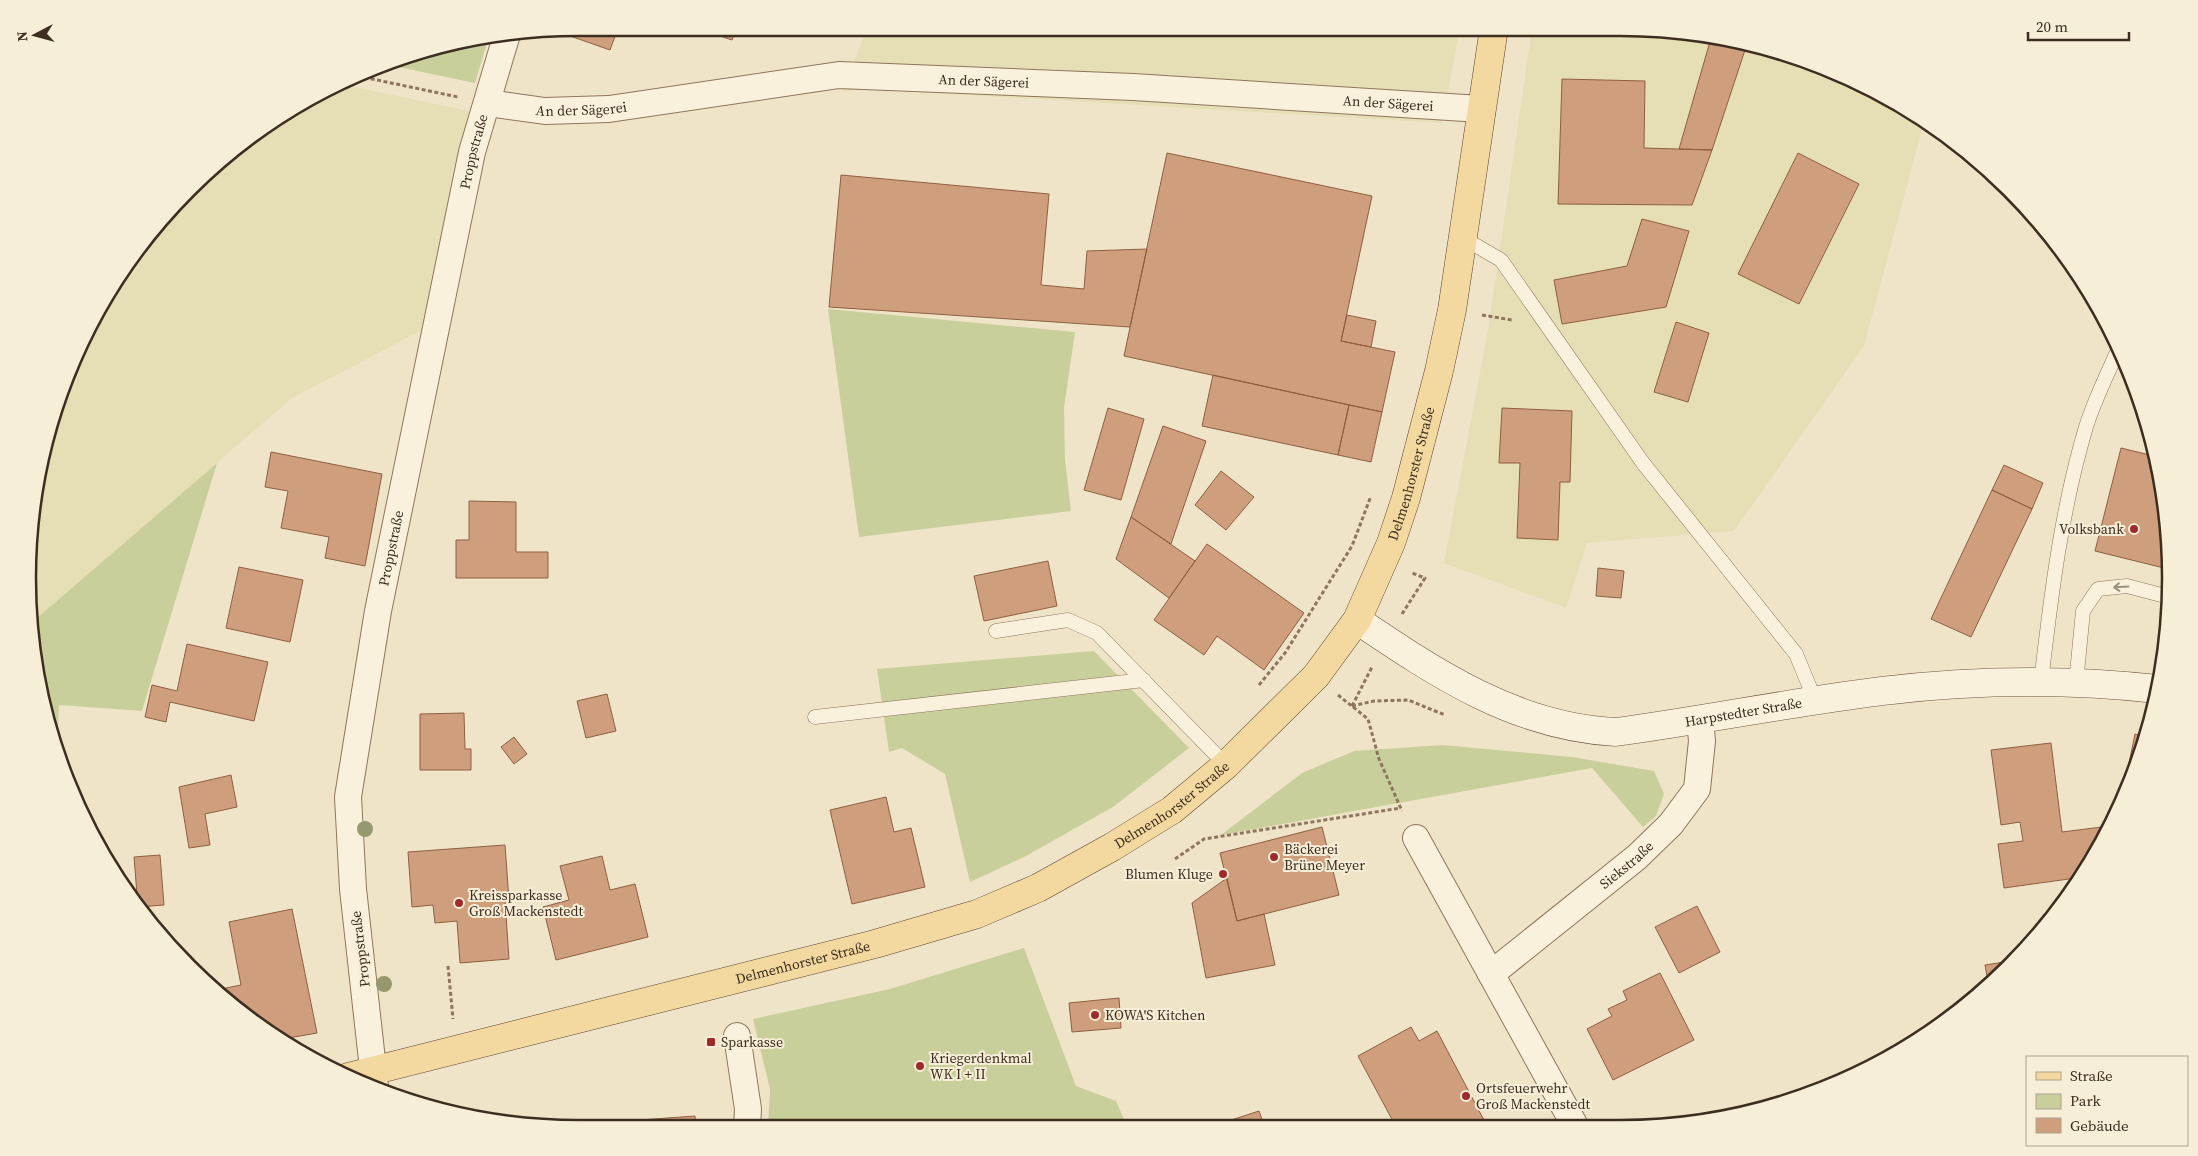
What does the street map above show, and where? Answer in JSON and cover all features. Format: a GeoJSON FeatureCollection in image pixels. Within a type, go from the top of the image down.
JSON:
{"type":"FeatureCollection","features":[{"type":"Feature","properties":{"kind":"main road","name":"Delmenhorster Straße"},"geometry":{"type":"LineString","coordinates":[[367,1077],[455,1050],[866,947],[977,914],[1038,888],[1112,848],[1172,810],[1226,765],[1316,676],[1357,620],[1384,560],[1409,489],[1439,371],[1463,238],[1493,36]]}},
{"type":"Feature","properties":{"kind":"street","name":"Proppstraße"},"geometry":{"type":"LineString","coordinates":[[365,1076],[348,831],[348,797],[378,610],[472,152],[506,41]]}},
{"type":"Feature","properties":{"kind":"street","name":"An der Sägerei"},"geometry":{"type":"LineString","coordinates":[[488,103],[546,111],[609,109],[839,75],[1148,88],[1481,109]]}},
{"type":"Feature","properties":{"kind":"street","name":"Harpstedter Straße"},"geometry":{"type":"LineString","coordinates":[[1357,620],[1444,676],[1503,707],[1540,720],[1587,730],[1616,732],[1815,700],[1883,691],[1971,683],[2076,682],[2150,687]]}},
{"type":"Feature","properties":{"kind":"street","name":"Siekstraße"},"geometry":{"type":"LineString","coordinates":[[1491,974],[1637,857],[1671,824],[1696,789],[1702,741],[1700,720]]}},
{"type":"Feature","properties":{"kind":"street"},"geometry":{"type":"LineString","coordinates":[[1416,838],[1572,1120]]}},
{"type":"Feature","properties":{"kind":"street"},"geometry":{"type":"LineString","coordinates":[[737,1036],[748,1109],[747,1120]]}},
{"type":"Feature","properties":{"kind":"lane"},"geometry":{"type":"LineString","coordinates":[[1463,238],[1501,260],[1643,463],[1796,654],[1815,700]]}},
{"type":"Feature","properties":{"kind":"lane"},"geometry":{"type":"LineString","coordinates":[[2042,682],[2056,558],[2071,487],[2086,426],[2115,357]]}},
{"type":"Feature","properties":{"kind":"lane"},"geometry":{"type":"LineString","coordinates":[[2076,682],[2083,611],[2098,589],[2127,586],[2162,595]]}},
{"type":"Feature","properties":{"kind":"lane"},"geometry":{"type":"LineString","coordinates":[[996,631],[1068,620],[1097,633],[1226,765]]}},
{"type":"Feature","properties":{"kind":"lane"},"geometry":{"type":"LineString","coordinates":[[814,717],[1144,680]]}},
{"type":"Feature","properties":{"kind":"path"},"geometry":{"type":"LineString","coordinates":[[368,78],[488,103]]}},
{"type":"Feature","properties":{"kind":"path"},"geometry":{"type":"LineString","coordinates":[[1285,654],[1352,546],[1375,487]]}},
{"type":"Feature","properties":{"kind":"path"},"geometry":{"type":"LineString","coordinates":[[1386,639],[1352,706],[1368,719],[1379,759],[1416,838]]}},
{"type":"Feature","properties":{"kind":"path"},"geometry":{"type":"LineString","coordinates":[[1175,859],[1204,839],[1401,808]]}},
{"type":"Feature","properties":{"kind":"path"},"geometry":{"type":"LineString","coordinates":[[448,966],[455,1050]]}},
{"type":"Feature","properties":{"kind":"shaded area"},"geometry":{"type":"Polygon","coordinates":[[[864,36],[1458,36],[1442,123],[868,89],[842,92],[864,36]]]}},
{"type":"Feature","properties":{"kind":"shaded area"},"geometry":{"type":"Polygon","coordinates":[[[1531,36],[1655,37],[1726,47],[1760,55],[1827,77],[1860,92],[1922,129],[1864,346],[1734,531],[1587,543],[1566,608],[1444,563],[1488,330],[1531,36]]]}},
{"type":"Feature","properties":{"kind":"shaded area"},"geometry":{"type":"Polygon","coordinates":[[[351,86],[469,111],[424,329],[292,398],[38,618],[37,543],[41,507],[47,472],[65,404],[77,371],[109,307],[148,248],[171,221],[195,195],[248,148],[307,109],[351,86]]]}},
{"type":"Feature","properties":{"kind":"green space"},"geometry":{"type":"Polygon","coordinates":[[[486,45],[475,83],[398,67],[438,55],[486,45]]]}},
{"type":"Feature","properties":{"kind":"green space"},"geometry":{"type":"Polygon","coordinates":[[[828,309],[1075,332],[1064,408],[1065,460],[1071,511],[859,537],[828,309]]]}},
{"type":"Feature","properties":{"kind":"green space"},"geometry":{"type":"Polygon","coordinates":[[[217,463],[142,711],[59,705],[58,728],[47,684],[38,618],[217,463]]]}},
{"type":"Feature","properties":{"kind":"green space"},"geometry":{"type":"Polygon","coordinates":[[[1094,651],[1189,748],[1113,807],[1026,856],[970,882],[945,774],[902,748],[889,752],[877,669],[1094,651]]]}},
{"type":"Feature","properties":{"kind":"green space"},"geometry":{"type":"Polygon","coordinates":[[[1443,745],[1572,757],[1654,771],[1664,794],[1656,816],[1643,827],[1592,768],[1221,835],[1302,773],[1354,751],[1443,745]]]}},
{"type":"Feature","properties":{"kind":"green space"},"geometry":{"type":"Polygon","coordinates":[[[1024,948],[1076,1086],[1116,1101],[1124,1120],[768,1120],[770,1089],[753,1019],[890,989],[1024,948]]]}},
{"type":"Feature","properties":{"kind":"building"},"geometry":{"type":"Polygon","coordinates":[[[571,36],[615,36],[610,50],[571,36]]]}},
{"type":"Feature","properties":{"kind":"building"},"geometry":{"type":"Polygon","coordinates":[[[720,36],[733,36],[732,40],[720,36]]]}},
{"type":"Feature","properties":{"kind":"building"},"geometry":{"type":"Polygon","coordinates":[[[1709,44],[1745,51],[1712,150],[1679,149],[1709,44]]]}},
{"type":"Feature","properties":{"kind":"building"},"geometry":{"type":"Polygon","coordinates":[[[1562,79],[1645,81],[1644,148],[1712,150],[1692,205],[1558,204],[1562,79]]]}},
{"type":"Feature","properties":{"kind":"building"},"geometry":{"type":"Polygon","coordinates":[[[1167,153],[1372,196],[1341,341],[1395,352],[1382,412],[1124,356],[1167,153]]]}},
{"type":"Feature","properties":{"kind":"building"},"geometry":{"type":"Polygon","coordinates":[[[1798,153],[1859,184],[1799,304],[1738,274],[1798,153]]]}},
{"type":"Feature","properties":{"kind":"building"},"geometry":{"type":"Polygon","coordinates":[[[841,175],[1049,194],[1041,285],[1084,289],[1087,251],[1147,249],[1130,327],[829,307],[841,175]]]}},
{"type":"Feature","properties":{"kind":"building"},"geometry":{"type":"Polygon","coordinates":[[[1642,219],[1689,231],[1666,307],[1562,324],[1554,280],[1627,266],[1642,219]]]}},
{"type":"Feature","properties":{"kind":"building"},"geometry":{"type":"Polygon","coordinates":[[[1347,315],[1376,321],[1371,347],[1341,341],[1347,315]]]}},
{"type":"Feature","properties":{"kind":"building"},"geometry":{"type":"Polygon","coordinates":[[[1676,322],[1709,333],[1688,402],[1654,392],[1676,322]]]}},
{"type":"Feature","properties":{"kind":"building"},"geometry":{"type":"Polygon","coordinates":[[[1213,375],[1349,405],[1338,455],[1202,426],[1213,375]]]}},
{"type":"Feature","properties":{"kind":"building"},"geometry":{"type":"Polygon","coordinates":[[[1349,405],[1382,412],[1371,462],[1338,455],[1349,405]]]}},
{"type":"Feature","properties":{"kind":"building"},"geometry":{"type":"Polygon","coordinates":[[[1108,408],[1144,419],[1121,500],[1084,490],[1108,408]]]}},
{"type":"Feature","properties":{"kind":"building"},"geometry":{"type":"Polygon","coordinates":[[[1502,408],[1572,411],[1570,482],[1560,482],[1558,540],[1517,538],[1520,463],[1499,463],[1502,408]]]}},
{"type":"Feature","properties":{"kind":"building"},"geometry":{"type":"Polygon","coordinates":[[[1163,426],[1206,441],[1171,544],[1131,517],[1163,426]]]}},
{"type":"Feature","properties":{"kind":"building","name":"Volksbank"},"geometry":{"type":"Polygon","coordinates":[[[2121,448],[2147,454],[2157,507],[2162,567],[2095,551],[2121,448]]]}},
{"type":"Feature","properties":{"kind":"building"},"geometry":{"type":"Polygon","coordinates":[[[271,452],[382,474],[365,566],[325,558],[329,537],[281,528],[288,491],[265,487],[271,452]]]}},
{"type":"Feature","properties":{"kind":"building"},"geometry":{"type":"Polygon","coordinates":[[[2004,465],[2043,483],[2032,509],[1992,490],[2004,465]]]}},
{"type":"Feature","properties":{"kind":"building"},"geometry":{"type":"Polygon","coordinates":[[[1221,471],[1254,497],[1226,530],[1195,505],[1221,471]]]}},
{"type":"Feature","properties":{"kind":"building"},"geometry":{"type":"Polygon","coordinates":[[[1992,490],[2032,509],[1971,637],[1931,619],[1992,490]]]}},
{"type":"Feature","properties":{"kind":"building"},"geometry":{"type":"Polygon","coordinates":[[[469,501],[516,502],[516,552],[548,552],[548,578],[456,578],[456,540],[469,540],[469,501]]]}},
{"type":"Feature","properties":{"kind":"building"},"geometry":{"type":"Polygon","coordinates":[[[1131,517],[1195,561],[1169,598],[1116,559],[1131,517]]]}},
{"type":"Feature","properties":{"kind":"building"},"geometry":{"type":"Polygon","coordinates":[[[1207,544],[1304,613],[1264,670],[1217,636],[1204,655],[1154,620],[1207,544]]]}},
{"type":"Feature","properties":{"kind":"building"},"geometry":{"type":"Polygon","coordinates":[[[1048,561],[1057,606],[984,621],[974,576],[1048,561]]]}},
{"type":"Feature","properties":{"kind":"building"},"geometry":{"type":"Polygon","coordinates":[[[239,567],[303,580],[290,642],[226,628],[239,567]]]}},
{"type":"Feature","properties":{"kind":"building"},"geometry":{"type":"Polygon","coordinates":[[[1598,568],[1624,571],[1621,598],[1596,596],[1598,568]]]}},
{"type":"Feature","properties":{"kind":"building"},"geometry":{"type":"Polygon","coordinates":[[[187,644],[268,662],[254,721],[170,702],[166,722],[145,717],[152,685],[177,691],[187,644]]]}},
{"type":"Feature","properties":{"kind":"building"},"geometry":{"type":"Polygon","coordinates":[[[607,694],[616,731],[586,738],[577,701],[607,694]]]}},
{"type":"Feature","properties":{"kind":"building"},"geometry":{"type":"Polygon","coordinates":[[[464,713],[465,749],[471,749],[471,770],[420,770],[420,714],[464,713]]]}},
{"type":"Feature","properties":{"kind":"building"},"geometry":{"type":"Polygon","coordinates":[[[2135,734],[2138,735],[2129,762],[2135,734]]]}},
{"type":"Feature","properties":{"kind":"building"},"geometry":{"type":"Polygon","coordinates":[[[514,737],[527,754],[514,764],[501,747],[514,737]]]}},
{"type":"Feature","properties":{"kind":"building"},"geometry":{"type":"Polygon","coordinates":[[[2051,743],[2062,832],[2101,827],[2070,879],[2004,888],[1998,844],[2023,841],[2020,822],[2001,825],[1991,750],[2051,743]]]}},
{"type":"Feature","properties":{"kind":"building"},"geometry":{"type":"Polygon","coordinates":[[[231,775],[237,807],[205,814],[210,845],[189,848],[179,787],[231,775]]]}},
{"type":"Feature","properties":{"kind":"building"},"geometry":{"type":"Polygon","coordinates":[[[886,797],[894,832],[911,828],[925,887],[852,904],[830,810],[886,797]]]}},
{"type":"Feature","properties":{"kind":"building"},"geometry":{"type":"Polygon","coordinates":[[[1322,827],[1339,895],[1237,921],[1220,853],[1322,827]]]}},
{"type":"Feature","properties":{"kind":"building","name":"Kreissparkasse Groß Mackenstedt"},"geometry":{"type":"Polygon","coordinates":[[[505,845],[509,900],[505,900],[509,959],[460,963],[457,921],[435,923],[433,905],[412,907],[408,852],[505,845]]]}},
{"type":"Feature","properties":{"kind":"building"},"geometry":{"type":"Polygon","coordinates":[[[160,855],[164,905],[147,906],[137,892],[134,857],[160,855]]]}},
{"type":"Feature","properties":{"kind":"building"},"geometry":{"type":"Polygon","coordinates":[[[602,856],[610,890],[635,884],[648,937],[556,960],[543,907],[569,900],[560,866],[602,856]]]}},
{"type":"Feature","properties":{"kind":"building"},"geometry":{"type":"Polygon","coordinates":[[[1227,878],[1237,921],[1264,914],[1275,965],[1206,978],[1192,903],[1227,878]]]}},
{"type":"Feature","properties":{"kind":"building"},"geometry":{"type":"Polygon","coordinates":[[[1697,906],[1720,952],[1679,973],[1655,927],[1697,906]]]}},
{"type":"Feature","properties":{"kind":"building"},"geometry":{"type":"Polygon","coordinates":[[[292,909],[317,1033],[292,1037],[248,1008],[225,988],[241,985],[229,922],[292,909]]]}},
{"type":"Feature","properties":{"kind":"building"},"geometry":{"type":"Polygon","coordinates":[[[2001,962],[1987,976],[1985,965],[2001,962]]]}},
{"type":"Feature","properties":{"kind":"building"},"geometry":{"type":"Polygon","coordinates":[[[1660,973],[1694,1040],[1613,1080],[1587,1029],[1612,1016],[1608,1009],[1627,1000],[1623,991],[1660,973]]]}},
{"type":"Feature","properties":{"kind":"building","name":"KOWA'S Kitchen"},"geometry":{"type":"Polygon","coordinates":[[[1119,998],[1121,1028],[1072,1032],[1069,1003],[1119,998]]]}},
{"type":"Feature","properties":{"kind":"building"},"geometry":{"type":"Polygon","coordinates":[[[1411,1027],[1419,1041],[1437,1031],[1484,1120],[1392,1120],[1358,1056],[1411,1027]]]}},
{"type":"Feature","properties":{"kind":"building"},"geometry":{"type":"Polygon","coordinates":[[[1259,1111],[1262,1120],[1231,1120],[1259,1111]]]}},
{"type":"Feature","properties":{"kind":"building"},"geometry":{"type":"Polygon","coordinates":[[[695,1116],[695,1120],[640,1120],[695,1116]]]}},
{"type":"Feature","properties":{"kind":"place","name":"Volksbank"},"geometry":{"type":"Point","coordinates":[2134,529]}},
{"type":"Feature","properties":{"kind":"place","name":"Bäckerei Brüne Meyer"},"geometry":{"type":"Point","coordinates":[1274,857]}},
{"type":"Feature","properties":{"kind":"place","name":"Blumen Kluge"},"geometry":{"type":"Point","coordinates":[1223,874]}},
{"type":"Feature","properties":{"kind":"place","name":"Kreissparkasse Groß Mackenstedt"},"geometry":{"type":"Point","coordinates":[459,903]}},
{"type":"Feature","properties":{"kind":"place","name":"KOWA'S Kitchen"},"geometry":{"type":"Point","coordinates":[1095,1015]}},
{"type":"Feature","properties":{"kind":"place","name":"Sparkasse"},"geometry":{"type":"Point","coordinates":[711,1042]}},
{"type":"Feature","properties":{"kind":"place","name":"Kriegerdenkmal WK I + II"},"geometry":{"type":"Point","coordinates":[920,1066]}},
{"type":"Feature","properties":{"kind":"place","name":"Ortsfeuerwehr Groß Mackenstedt"},"geometry":{"type":"Point","coordinates":[1466,1096]}}]}
